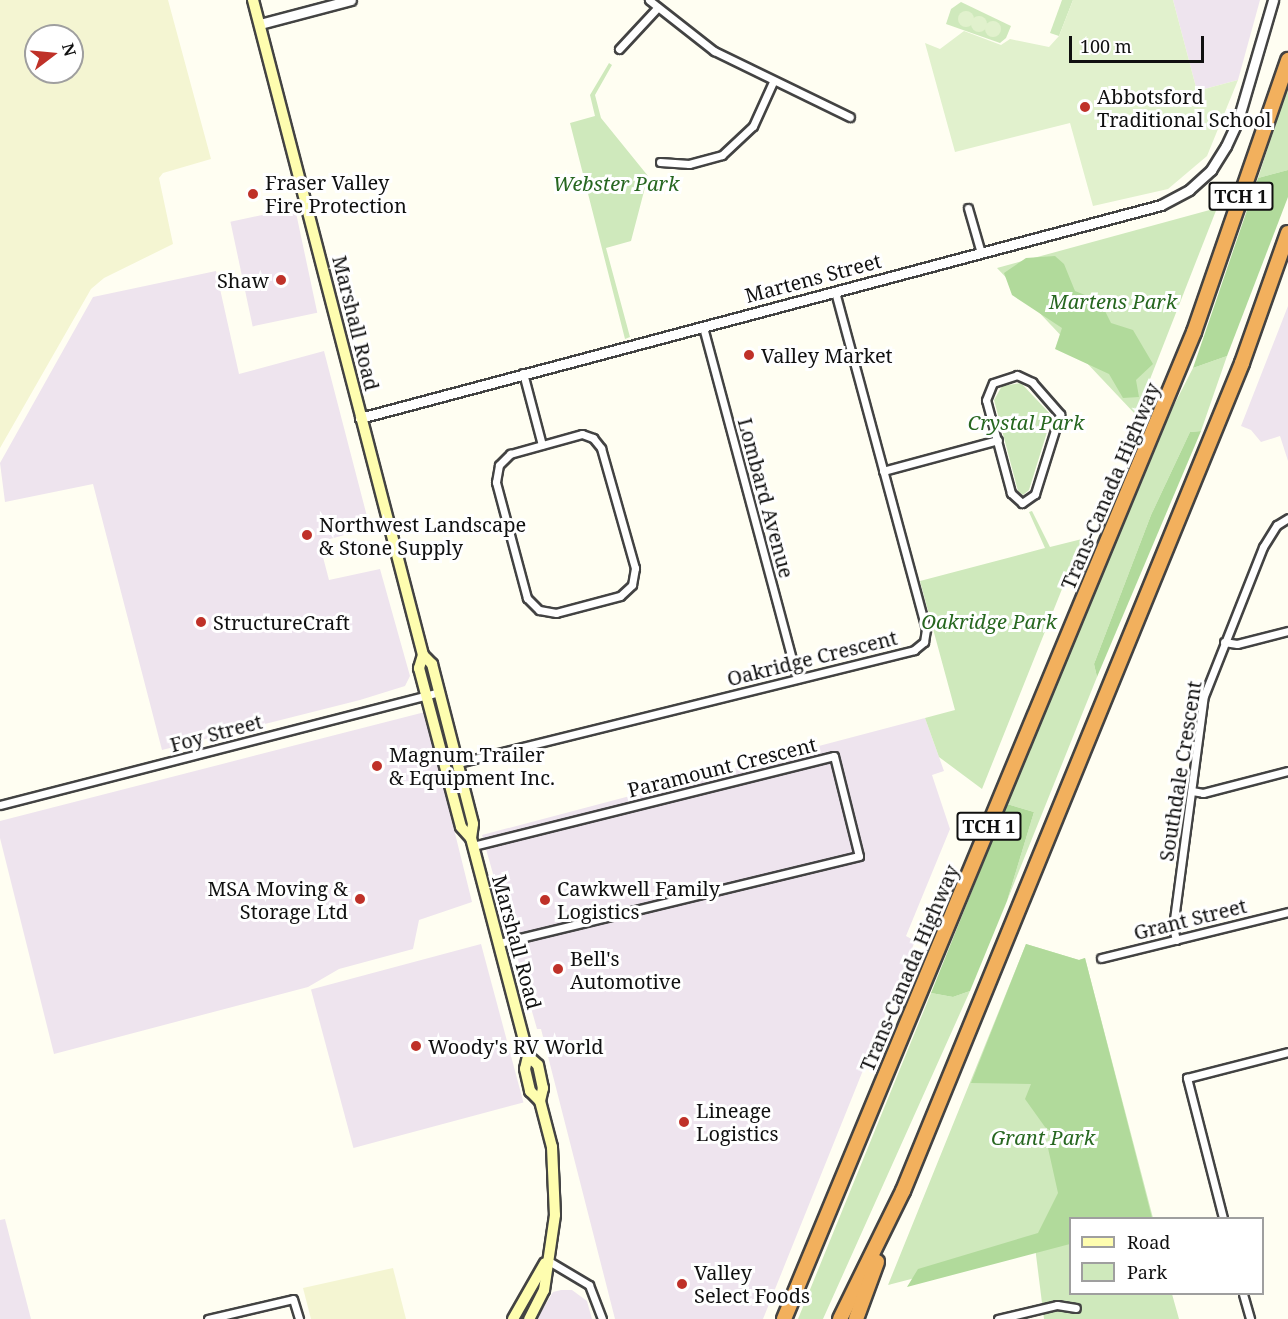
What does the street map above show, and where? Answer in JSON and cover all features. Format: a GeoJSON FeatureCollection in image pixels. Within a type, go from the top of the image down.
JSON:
{"type":"FeatureCollection","features":[{"type":"Feature","properties":{"kind":"highway","name":"Trans-Canada Highway"},"geometry":{"type":"LineString","coordinates":[[784,1319],[1194,332],[1288,60]]}},
{"type":"Feature","properties":{"kind":"highway","name":"TCH 1"},"geometry":{"type":"LineString","coordinates":[[840,1319],[903,1191],[1242,363],[1288,233]]}},
{"type":"Feature","properties":{"kind":"highway"},"geometry":{"type":"LineString","coordinates":[[855,1319],[903,1191]]}},
{"type":"Feature","properties":{"kind":"main road","name":"Marshall Road"},"geometry":{"type":"LineString","coordinates":[[253,0],[423,655],[432,664],[440,692],[473,824],[472,842],[528,1056],[538,1065],[543,1088],[540,1101],[552,1147],[556,1183],[544,1290],[529,1319]]}},
{"type":"Feature","properties":{"kind":"main road","name":"Marshall Road"},"geometry":{"type":"LineString","coordinates":[[423,655],[419,668],[426,696],[461,827],[472,842]]}},
{"type":"Feature","properties":{"kind":"main road","name":"Marshall Road"},"geometry":{"type":"LineString","coordinates":[[516,1315],[547,1260]]}},
{"type":"Feature","properties":{"kind":"street"},"geometry":{"type":"LineString","coordinates":[[260,24],[351,0]]}},
{"type":"Feature","properties":{"kind":"street"},"geometry":{"type":"LineString","coordinates":[[649,0],[714,51],[773,82],[850,117]]}},
{"type":"Feature","properties":{"kind":"street","name":"Martens Street"},"geometry":{"type":"LineString","coordinates":[[360,418],[1161,205],[1189,190],[1211,170],[1238,120],[1273,0]]}},
{"type":"Feature","properties":{"kind":"street"},"geometry":{"type":"LineString","coordinates":[[619,49],[658,7]]}},
{"type":"Feature","properties":{"kind":"street"},"geometry":{"type":"LineString","coordinates":[[660,162],[689,164],[722,154],[753,126],[773,82]]}},
{"type":"Feature","properties":{"kind":"street"},"geometry":{"type":"LineString","coordinates":[[968,208],[981,253]]}},
{"type":"Feature","properties":{"kind":"street","name":"Oakridge Crescent"},"geometry":{"type":"LineString","coordinates":[[458,763],[914,650],[924,642],[926,629],[835,291]]}},
{"type":"Feature","properties":{"kind":"street","name":"Lombard Avenue"},"geometry":{"type":"LineString","coordinates":[[703,327],[797,679]]}},
{"type":"Feature","properties":{"kind":"street"},"geometry":{"type":"LineString","coordinates":[[523,374],[542,445]]}},
{"type":"Feature","properties":{"kind":"street"},"geometry":{"type":"LineString","coordinates":[[1026,377],[1060,414],[1035,494],[1030,500],[1022,503],[1011,493],[998,440],[986,400],[989,390],[1000,379],[1026,377]]}},
{"type":"Feature","properties":{"kind":"street"},"geometry":{"type":"LineString","coordinates":[[582,434],[593,438],[601,448],[635,568],[632,585],[620,596],[556,613],[539,610],[527,598],[496,482],[499,465],[510,454],[542,445],[582,434]]}},
{"type":"Feature","properties":{"kind":"street"},"geometry":{"type":"LineString","coordinates":[[884,471],[998,440]]}},
{"type":"Feature","properties":{"kind":"street","name":"Southdale Crescent"},"geometry":{"type":"LineString","coordinates":[[1176,940],[1173,927],[1204,696],[1263,547],[1277,525],[1288,518]]}},
{"type":"Feature","properties":{"kind":"street"},"geometry":{"type":"LineString","coordinates":[[1224,642],[1237,644],[1288,631]]}},
{"type":"Feature","properties":{"kind":"street","name":"Foy Street"},"geometry":{"type":"LineString","coordinates":[[0,806],[440,692]]}},
{"type":"Feature","properties":{"kind":"street","name":"Paramount Crescent"},"geometry":{"type":"LineString","coordinates":[[472,842],[834,756],[859,856],[499,944]]}},
{"type":"Feature","properties":{"kind":"street"},"geometry":{"type":"LineString","coordinates":[[1191,791],[1203,793],[1288,771]]}},
{"type":"Feature","properties":{"kind":"street","name":"Grant Street"},"geometry":{"type":"LineString","coordinates":[[1101,958],[1288,912]]}},
{"type":"Feature","properties":{"kind":"street"},"geometry":{"type":"LineString","coordinates":[[1223,1217],[1187,1078],[1288,1052]]}},
{"type":"Feature","properties":{"kind":"street"},"geometry":{"type":"LineString","coordinates":[[547,1260],[589,1285],[602,1319]]}},
{"type":"Feature","properties":{"kind":"street"},"geometry":{"type":"LineString","coordinates":[[1244,1295],[1250,1319]]}},
{"type":"Feature","properties":{"kind":"street"},"geometry":{"type":"LineString","coordinates":[[208,1319],[293,1299],[299,1319]]}},
{"type":"Feature","properties":{"kind":"street"},"geometry":{"type":"LineString","coordinates":[[998,1319],[1057,1305],[1076,1308]]}},
{"type":"Feature","properties":{"kind":"shaded area"},"geometry":{"type":"Polygon","coordinates":[[[1173,0],[1260,0],[1238,80],[1197,91],[1173,0]]]}},
{"type":"Feature","properties":{"kind":"shaded area"},"geometry":{"type":"Polygon","coordinates":[[[295,208],[317,313],[253,326],[230,222],[295,208]]]}},
{"type":"Feature","properties":{"kind":"shaded area","name":"StructureCraft"},"geometry":{"type":"Polygon","coordinates":[[[216,271],[239,374],[324,351],[370,528],[319,542],[329,580],[380,569],[410,676],[405,686],[360,700],[162,750],[93,484],[5,502],[0,463],[93,297],[216,271]]]}},
{"type":"Feature","properties":{"kind":"shaded area"},"geometry":{"type":"Polygon","coordinates":[[[1288,306],[1288,461],[1280,436],[1261,442],[1251,430],[1241,426],[1288,306]]]}},
{"type":"Feature","properties":{"kind":"shaded area"},"geometry":{"type":"Polygon","coordinates":[[[425,712],[472,902],[419,920],[413,949],[339,969],[308,987],[54,1054],[0,838],[0,821],[425,712]]]}},
{"type":"Feature","properties":{"kind":"shaded area"},"geometry":{"type":"Polygon","coordinates":[[[925,718],[944,771],[932,775],[950,829],[906,936],[915,941],[763,1319],[615,1319],[541,1029],[537,1029],[482,835],[925,718]]]}},
{"type":"Feature","properties":{"kind":"shaded area","name":"Woody's RV World"},"geometry":{"type":"Polygon","coordinates":[[[481,944],[523,1102],[353,1148],[311,990],[481,944]]]}},
{"type":"Feature","properties":{"kind":"shaded area"},"geometry":{"type":"Polygon","coordinates":[[[5,1219],[31,1319],[0,1319],[0,1220],[5,1219]]]}},
{"type":"Feature","properties":{"kind":"shaded area"},"geometry":{"type":"Polygon","coordinates":[[[572,1290],[587,1301],[592,1319],[537,1319],[553,1292],[572,1290]]]}},
{"type":"Feature","properties":{"kind":"green space"},"geometry":{"type":"Polygon","coordinates":[[[0,0],[168,0],[211,159],[163,173],[159,178],[173,244],[104,278],[91,289],[0,448],[0,0]]]}},
{"type":"Feature","properties":{"kind":"green space"},"geometry":{"type":"Polygon","coordinates":[[[1062,0],[1073,0],[1059,36],[1050,33],[1062,0]]]}},
{"type":"Feature","properties":{"kind":"green space","name":"Abbotsford Traditional School"},"geometry":{"type":"Polygon","coordinates":[[[1073,0],[1173,0],[1197,91],[1238,80],[1207,156],[1168,189],[1093,206],[1070,123],[955,152],[925,43],[940,49],[964,31],[1001,45],[1010,39],[1049,47],[1059,36],[1073,0]]]}},
{"type":"Feature","properties":{"kind":"green space"},"geometry":{"type":"Polygon","coordinates":[[[961,2],[1011,26],[1006,38],[1000,43],[946,24],[951,9],[961,2]]]}},
{"type":"Feature","properties":{"kind":"green space"},"geometry":{"type":"Polygon","coordinates":[[[966,11],[972,13],[974,19],[972,25],[966,27],[960,25],[958,19],[960,13],[966,11]]]}},
{"type":"Feature","properties":{"kind":"green space"},"geometry":{"type":"Polygon","coordinates":[[[979,16],[985,18],[987,24],[985,30],[979,32],[973,30],[971,24],[973,18],[979,16]]]}},
{"type":"Feature","properties":{"kind":"green space"},"geometry":{"type":"Polygon","coordinates":[[[993,21],[999,23],[1001,29],[999,35],[993,37],[987,35],[985,29],[987,23],[993,21]]]}},
{"type":"Feature","properties":{"kind":"green space","name":"Webster Park"},"geometry":{"type":"Polygon","coordinates":[[[609,63],[612,65],[595,95],[601,118],[648,176],[631,241],[606,248],[630,337],[625,339],[570,123],[595,116],[590,95],[609,63]]]}},
{"type":"Feature","properties":{"kind":"green space"},"geometry":{"type":"Polygon","coordinates":[[[1288,87],[1288,170],[1258,178],[1288,87]]]}},
{"type":"Feature","properties":{"kind":"green space"},"geometry":{"type":"Polygon","coordinates":[[[1288,170],[1288,197],[1227,356],[1193,368],[1258,178],[1288,170]]]}},
{"type":"Feature","properties":{"kind":"green space","name":"Martens Park"},"geometry":{"type":"Polygon","coordinates":[[[1217,208],[1136,415],[997,268],[1217,208]]]}},
{"type":"Feature","properties":{"kind":"green space"},"geometry":{"type":"Polygon","coordinates":[[[1055,256],[1064,264],[1075,291],[1100,301],[1111,323],[1133,330],[1153,364],[1136,380],[1139,397],[1123,398],[1109,374],[1055,349],[1062,328],[1012,295],[1004,273],[1026,258],[1055,256]]]}},
{"type":"Feature","properties":{"kind":"green space"},"geometry":{"type":"Polygon","coordinates":[[[1227,356],[1201,431],[1190,432],[1151,515],[1094,664],[1097,677],[1007,901],[1034,812],[1007,804],[1173,407],[1193,368],[1227,356]]]}},
{"type":"Feature","properties":{"kind":"green space","name":"Crystal Park"},"geometry":{"type":"Polygon","coordinates":[[[1021,383],[1052,416],[1029,490],[1023,495],[1018,491],[994,400],[1002,386],[1021,383]]]}},
{"type":"Feature","properties":{"kind":"green space"},"geometry":{"type":"Polygon","coordinates":[[[1201,431],[1097,677],[1094,664],[1151,515],[1190,432],[1201,431]]]}},
{"type":"Feature","properties":{"kind":"green space","name":"Oakridge Park"},"geometry":{"type":"Polygon","coordinates":[[[1032,511],[1050,547],[1082,539],[982,789],[939,757],[925,718],[955,710],[920,581],[1045,548],[1029,512],[1032,511]]]}},
{"type":"Feature","properties":{"kind":"green space"},"geometry":{"type":"Polygon","coordinates":[[[1007,804],[1034,812],[1007,901],[970,991],[953,997],[931,993],[1007,804]]]}},
{"type":"Feature","properties":{"kind":"green space","name":"Grant Park"},"geometry":{"type":"Polygon","coordinates":[[[1026,944],[1079,960],[1085,958],[1153,1217],[1069,1217],[1069,1295],[1172,1295],[1179,1319],[1044,1319],[1035,1247],[888,1285],[1026,944]]]}},
{"type":"Feature","properties":{"kind":"green space"},"geometry":{"type":"Polygon","coordinates":[[[1026,944],[1079,960],[1085,958],[1152,1217],[1069,1217],[1069,1244],[907,1287],[918,1269],[1038,1233],[1058,1193],[1048,1148],[1055,1134],[1045,1127],[1025,1099],[1031,1084],[971,1083],[1026,944]]]}},
{"type":"Feature","properties":{"kind":"green space"},"geometry":{"type":"Polygon","coordinates":[[[970,991],[823,1319],[798,1319],[931,993],[953,997],[970,991]]]}},
{"type":"Feature","properties":{"kind":"green space"},"geometry":{"type":"Polygon","coordinates":[[[393,1268],[406,1319],[311,1319],[303,1288],[393,1268]]]}},
{"type":"Feature","properties":{"kind":"place","name":"Abbotsford Traditional School"},"geometry":{"type":"Point","coordinates":[1085,107]}},
{"type":"Feature","properties":{"kind":"place","name":"Fraser Valley Fire Protection"},"geometry":{"type":"Point","coordinates":[253,194]}},
{"type":"Feature","properties":{"kind":"place","name":"Shaw"},"geometry":{"type":"Point","coordinates":[281,280]}},
{"type":"Feature","properties":{"kind":"place","name":"Valley Market"},"geometry":{"type":"Point","coordinates":[749,355]}},
{"type":"Feature","properties":{"kind":"place","name":"Northwest Landscape & Stone Supply"},"geometry":{"type":"Point","coordinates":[307,535]}},
{"type":"Feature","properties":{"kind":"place","name":"StructureCraft"},"geometry":{"type":"Point","coordinates":[201,622]}},
{"type":"Feature","properties":{"kind":"place","name":"Magnum Trailer & Equipment Inc."},"geometry":{"type":"Point","coordinates":[377,766]}},
{"type":"Feature","properties":{"kind":"place","name":"MSA Moving & Storage Ltd"},"geometry":{"type":"Point","coordinates":[360,899]}},
{"type":"Feature","properties":{"kind":"place","name":"Cawkwell Family Logistics"},"geometry":{"type":"Point","coordinates":[545,900]}},
{"type":"Feature","properties":{"kind":"place","name":"Bell's Automotive"},"geometry":{"type":"Point","coordinates":[558,969]}},
{"type":"Feature","properties":{"kind":"place","name":"Woody's RV World"},"geometry":{"type":"Point","coordinates":[416,1046]}},
{"type":"Feature","properties":{"kind":"place","name":"Lineage Logistics"},"geometry":{"type":"Point","coordinates":[684,1122]}},
{"type":"Feature","properties":{"kind":"place","name":"Valley Select Foods"},"geometry":{"type":"Point","coordinates":[682,1284]}}]}
